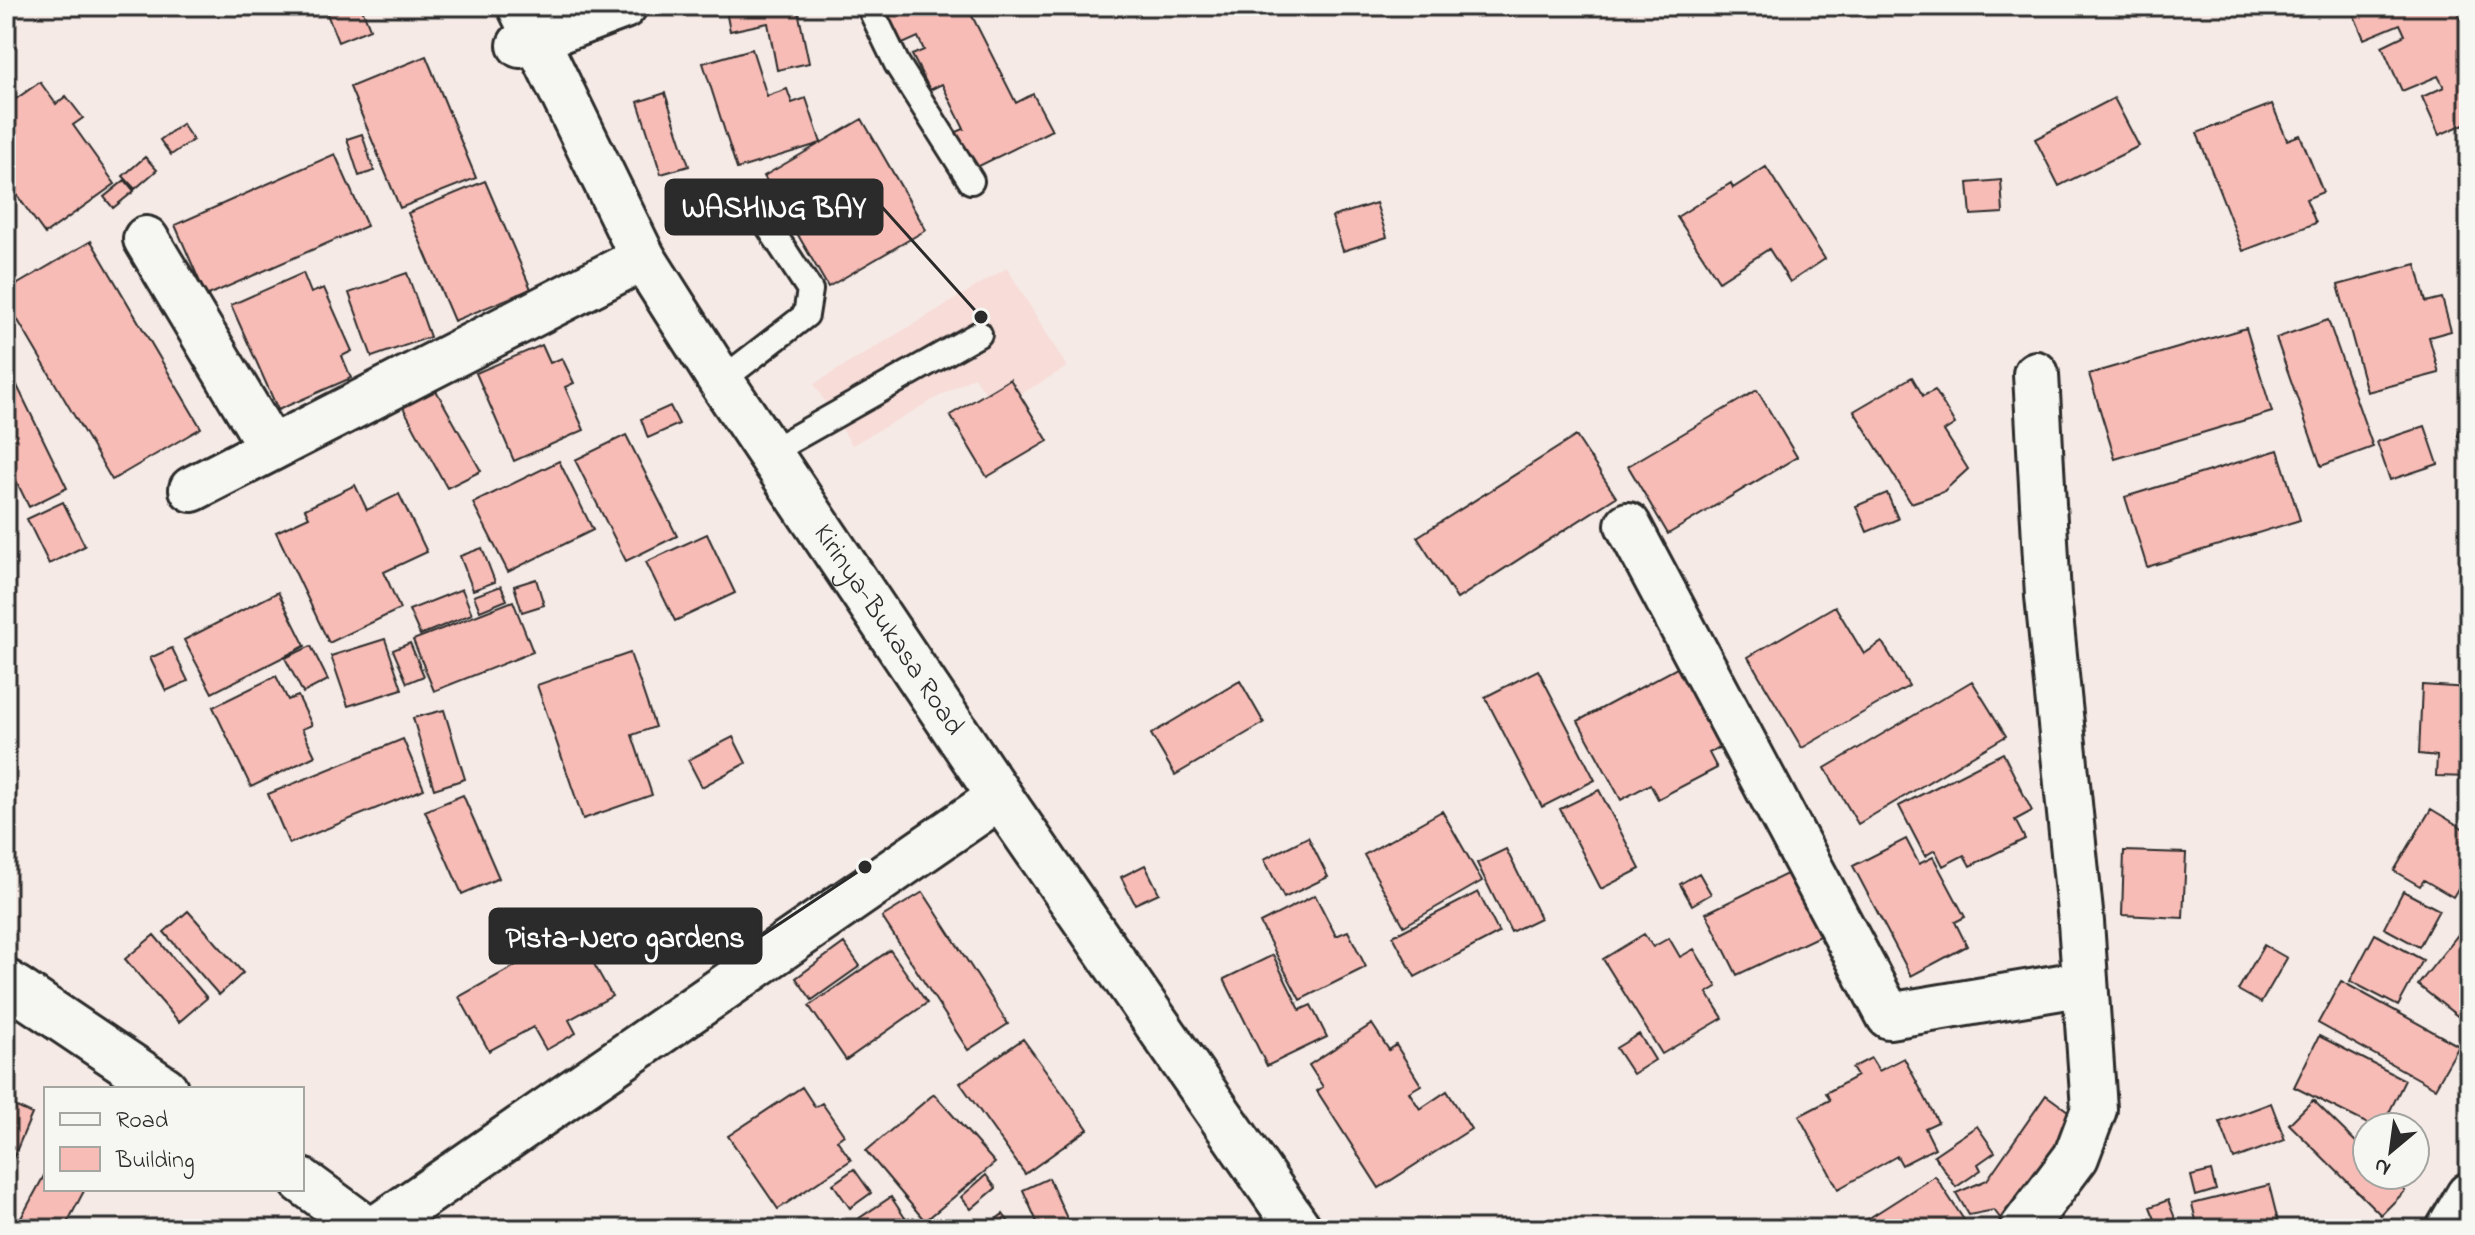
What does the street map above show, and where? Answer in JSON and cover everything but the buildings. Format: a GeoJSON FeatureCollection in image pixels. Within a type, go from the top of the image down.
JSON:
{"type":"FeatureCollection","features":[{"type":"Feature","properties":{"kind":"street"},"geometry":{"type":"LineString","coordinates":[[520,26],[624,6]]}},
{"type":"Feature","properties":{"kind":"street","name":"Kirinya-Bukasa Road"},"geometry":{"type":"LineString","coordinates":[[520,26],[643,258],[721,381],[1000,797],[1299,1229]]}},
{"type":"Feature","properties":{"kind":"street"},"geometry":{"type":"LineString","coordinates":[[146,239],[271,448]]}},
{"type":"Feature","properties":{"kind":"street"},"geometry":{"type":"LineString","coordinates":[[192,489],[643,258]]}},
{"type":"Feature","properties":{"kind":"street"},"geometry":{"type":"LineString","coordinates":[[2022,1229],[2076,1157],[2094,1109],[2048,596],[2036,374]]}},
{"type":"Feature","properties":{"kind":"street"},"geometry":{"type":"LineString","coordinates":[[1628,525],[1889,1016],[2085,983]]}},
{"type":"Feature","properties":{"kind":"street"},"geometry":{"type":"LineString","coordinates":[[375,1229],[1000,797]]}},
{"type":"Feature","properties":{"kind":"street"},"geometry":{"type":"LineString","coordinates":[[6,982],[162,1087]]}},
{"type":"Feature","properties":{"kind":"street"},"geometry":{"type":"LineString","coordinates":[[304,1182],[367,1229]]}},
{"type":"Feature","properties":{"kind":"street"},"geometry":{"type":"LineString","coordinates":[[2449,1229],[2469,1195]]}},
{"type":"Feature","properties":{"kind":"lane"},"geometry":{"type":"LineString","coordinates":[[869,6],[897,64],[971,181]]}},
{"type":"Feature","properties":{"kind":"lane"},"geometry":{"type":"LineString","coordinates":[[721,381],[806,315],[810,290],[756,207]]}},
{"type":"Feature","properties":{"kind":"lane"},"geometry":{"type":"LineString","coordinates":[[768,453],[979,334]]}},
{"type":"Feature","properties":{"kind":"shaded area"},"geometry":{"type":"Polygon","coordinates":[[[1007,268],[1067,367],[997,408],[974,377],[852,445],[814,384],[1007,268]]]}},
{"type":"Feature","properties":{"kind":"place","name":"WASHING BAY"},"geometry":{"type":"Point","coordinates":[981,317]}},
{"type":"Feature","properties":{"kind":"place","name":"Pista-Nero gardens"},"geometry":{"type":"Point","coordinates":[865,867]}}]}
